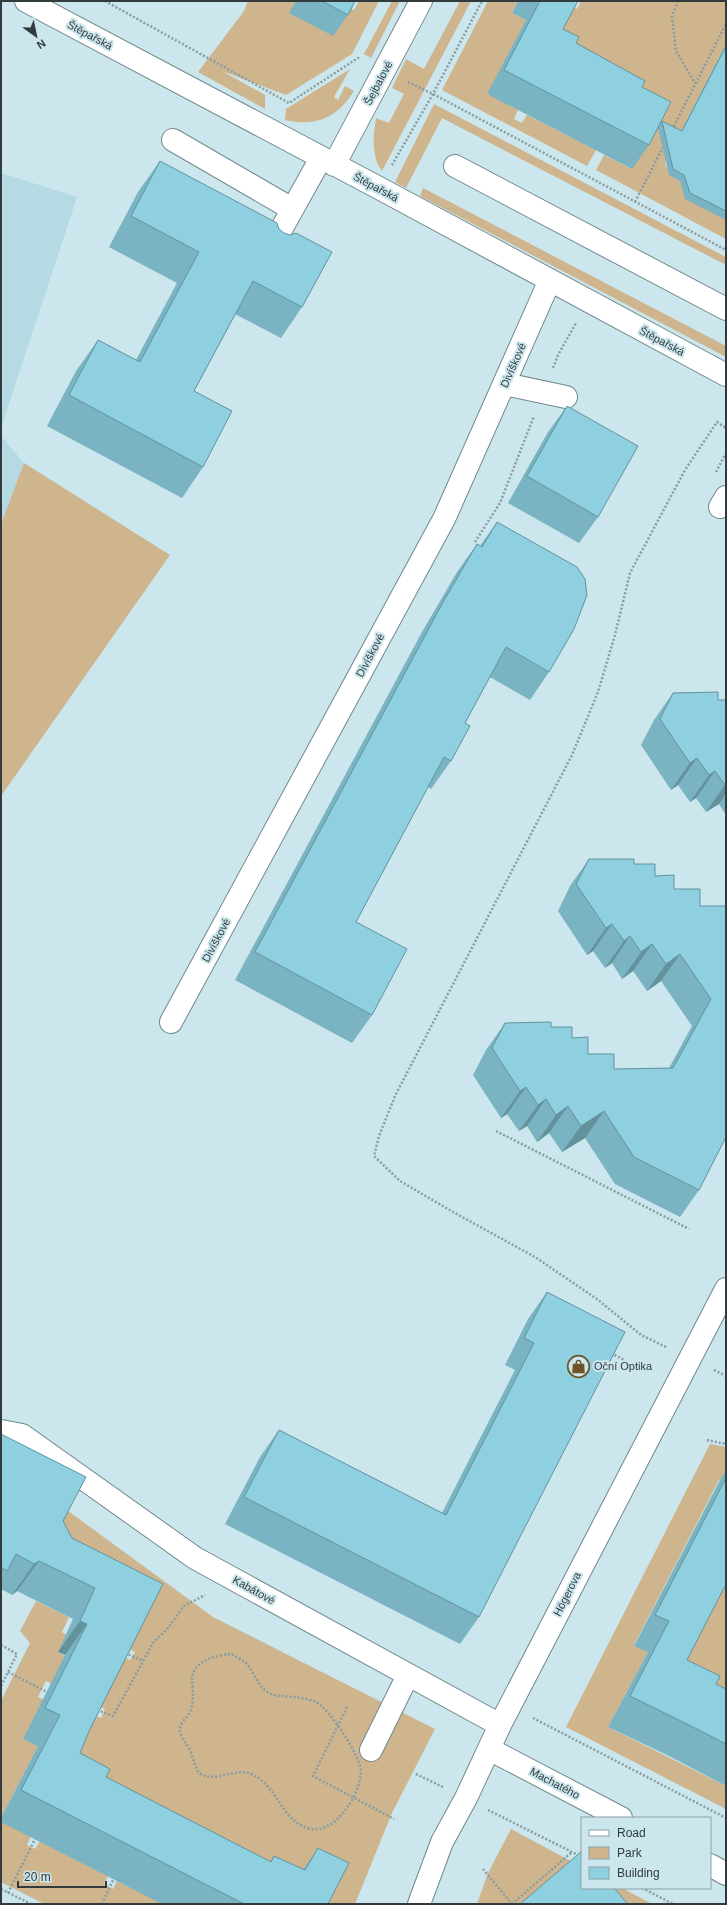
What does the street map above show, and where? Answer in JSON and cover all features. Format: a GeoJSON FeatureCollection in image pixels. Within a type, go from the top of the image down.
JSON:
{"type":"FeatureCollection","features":[{"type":"Feature","properties":{"kind":"street","name":"Štěpařská"},"geometry":{"type":"LineString","coordinates":[[26,1],[379,188],[726,375]]}},
{"type":"Feature","properties":{"kind":"street","name":"Šejbalové"},"geometry":{"type":"LineString","coordinates":[[268,253],[292,209],[328,161],[421,1]]}},
{"type":"Feature","properties":{"kind":"street"},"geometry":{"type":"LineString","coordinates":[[173,140],[292,209]]}},
{"type":"Feature","properties":{"kind":"street"},"geometry":{"type":"LineString","coordinates":[[455,166],[726,309]]}},
{"type":"Feature","properties":{"kind":"street","name":"Divíškové"},"geometry":{"type":"LineString","coordinates":[[172,1022],[444,519],[550,280]]}},
{"type":"Feature","properties":{"kind":"street"},"geometry":{"type":"LineString","coordinates":[[505,384],[566,397]]}},
{"type":"Feature","properties":{"kind":"street","name":"Högerova"},"geometry":{"type":"LineString","coordinates":[[419,1904],[442,1842],[466,1798],[504,1716],[721,1311],[726,1289]]}},
{"type":"Feature","properties":{"kind":"street","name":"Kabátové"},"geometry":{"type":"LineString","coordinates":[[11,1433],[195,1558],[408,1675],[453,1698],[504,1716]]}},
{"type":"Feature","properties":{"kind":"street"},"geometry":{"type":"LineString","coordinates":[[371,1750],[408,1675]]}},
{"type":"Feature","properties":{"kind":"street","name":"Machatého"},"geometry":{"type":"LineString","coordinates":[[489,1749],[619,1817]]}},
{"type":"Feature","properties":{"kind":"street"},"geometry":{"type":"LineString","coordinates":[[711,1866],[726,1874]]}},
{"type":"Feature","properties":{"kind":"path"},"geometry":{"type":"LineString","coordinates":[[105,1],[289,103],[358,58],[364,60]]}},
{"type":"Feature","properties":{"kind":"path"},"geometry":{"type":"LineString","coordinates":[[379,188],[433,94],[482,1]]}},
{"type":"Feature","properties":{"kind":"path"},"geometry":{"type":"LineString","coordinates":[[678,1],[672,16],[676,51],[696,83]]}},
{"type":"Feature","properties":{"kind":"path"},"geometry":{"type":"LineString","coordinates":[[671,132],[726,24]]}},
{"type":"Feature","properties":{"kind":"path"},"geometry":{"type":"LineString","coordinates":[[405,81],[433,94],[726,250]]}},
{"type":"Feature","properties":{"kind":"path"},"geometry":{"type":"LineString","coordinates":[[635,202],[664,146]]}},
{"type":"Feature","properties":{"kind":"path"},"geometry":{"type":"LineString","coordinates":[[475,542],[500,503],[558,355],[578,319]]}},
{"type":"Feature","properties":{"kind":"path"},"geometry":{"type":"LineString","coordinates":[[641,1335],[597,1299],[535,1257],[400,1181],[374,1156],[378,1136],[395,1096],[572,755],[598,692],[615,635],[630,573],[685,470],[717,422],[726,428]]}},
{"type":"Feature","properties":{"kind":"path"},"geometry":{"type":"LineString","coordinates":[[496,1131],[690,1229]]}},
{"type":"Feature","properties":{"kind":"path"},"geometry":{"type":"LineString","coordinates":[[606,1350],[626,1361]]}},
{"type":"Feature","properties":{"kind":"path"},"geometry":{"type":"LineString","coordinates":[[707,1440],[726,1444]]}},
{"type":"Feature","properties":{"kind":"path"},"geometry":{"type":"LineString","coordinates":[[94,1709],[113,1716],[153,1643],[168,1628],[184,1606],[219,1588],[232,1578]]}},
{"type":"Feature","properties":{"kind":"path"},"geometry":{"type":"LineString","coordinates":[[1,1645],[17,1654],[1,1686]]}},
{"type":"Feature","properties":{"kind":"path"},"geometry":{"type":"LineString","coordinates":[[123,1652],[143,1661]]}},
{"type":"Feature","properties":{"kind":"path"},"geometry":{"type":"LineString","coordinates":[[232,1654],[246,1662],[261,1685],[269,1693],[299,1696],[317,1702],[331,1715],[359,1762],[361,1772],[354,1798],[343,1814],[328,1826],[313,1829],[301,1825],[289,1816],[264,1780],[250,1774],[237,1773],[205,1777],[199,1773],[180,1732],[181,1724],[190,1712],[192,1706],[194,1691],[192,1678],[194,1670],[202,1663],[218,1655],[232,1654]]}},
{"type":"Feature","properties":{"kind":"path"},"geometry":{"type":"LineString","coordinates":[[8,1672],[47,1692]]}},
{"type":"Feature","properties":{"kind":"path"},"geometry":{"type":"LineString","coordinates":[[347,1707],[313,1776],[394,1819]]}},
{"type":"Feature","properties":{"kind":"path"},"geometry":{"type":"LineString","coordinates":[[504,1716],[726,1818]]}},
{"type":"Feature","properties":{"kind":"path"},"geometry":{"type":"LineString","coordinates":[[416,1774],[581,1856]]}},
{"type":"Feature","properties":{"kind":"path"},"geometry":{"type":"LineString","coordinates":[[8,1893],[35,1839]]}},
{"type":"Feature","properties":{"kind":"path"},"geometry":{"type":"LineString","coordinates":[[483,1869],[512,1904],[572,1852]]}},
{"type":"Feature","properties":{"kind":"path"},"geometry":{"type":"LineString","coordinates":[[102,1904],[114,1878]]}},
{"type":"Feature","properties":{"kind":"path"},"geometry":{"type":"LineString","coordinates":[[1,1889],[31,1904]]}},
{"type":"Feature","properties":{"kind":"path"},"geometry":{"type":"LineString","coordinates":[[644,1889],[673,1904]]}},
{"type":"Feature","properties":{"kind":"shaded area"},"geometry":{"type":"Polygon","coordinates":[[[1,173],[77,197],[1,428],[1,173]]]}},
{"type":"Feature","properties":{"kind":"shaded area"},"geometry":{"type":"Polygon","coordinates":[[[1,436],[24,463],[1,524],[1,436]]]}},
{"type":"Feature","properties":{"kind":"green space"},"geometry":{"type":"Polygon","coordinates":[[[248,1],[296,1],[290,13],[348,7],[354,10],[359,1],[379,1],[352,54],[286,95],[222,71],[265,95],[265,109],[198,72],[244,11],[248,1]]]}},
{"type":"Feature","properties":{"kind":"green space"},"geometry":{"type":"Polygon","coordinates":[[[392,1],[400,1],[371,58],[364,54],[392,1]]]}},
{"type":"Feature","properties":{"kind":"green space"},"geometry":{"type":"Polygon","coordinates":[[[460,1],[471,1],[382,171],[378,165],[374,152],[376,118],[389,123],[404,94],[392,88],[406,59],[424,69],[460,1]]]}},
{"type":"Feature","properties":{"kind":"green space"},"geometry":{"type":"Polygon","coordinates":[[[488,1],[518,1],[512,13],[526,20],[488,94],[518,110],[514,119],[522,123],[527,115],[596,150],[587,166],[442,90],[488,1]]]}},
{"type":"Feature","properties":{"kind":"green space"},"geometry":{"type":"Polygon","coordinates":[[[581,1],[726,1],[726,44],[665,162],[666,167],[669,168],[669,175],[689,186],[726,220],[726,239],[596,170],[604,155],[632,169],[546,53],[571,6],[577,9],[581,1]]]}},
{"type":"Feature","properties":{"kind":"green space"},"geometry":{"type":"Polygon","coordinates":[[[350,69],[334,97],[338,100],[345,86],[354,91],[333,114],[316,121],[296,122],[285,120],[286,109],[350,69]]]}},
{"type":"Feature","properties":{"kind":"green space"},"geometry":{"type":"Polygon","coordinates":[[[434,104],[726,257],[726,265],[442,118],[406,188],[395,182],[434,104]]]}},
{"type":"Feature","properties":{"kind":"green space"},"geometry":{"type":"Polygon","coordinates":[[[423,188],[726,346],[726,357],[420,196],[423,188]]]}},
{"type":"Feature","properties":{"kind":"green space"},"geometry":{"type":"Polygon","coordinates":[[[24,463],[170,555],[1,796],[1,524],[24,463]]]}},
{"type":"Feature","properties":{"kind":"green space"},"geometry":{"type":"Polygon","coordinates":[[[710,1444],[726,1447],[726,1483],[719,1480],[634,1645],[648,1652],[608,1727],[726,1786],[726,1809],[566,1727],[710,1444]]]}},
{"type":"Feature","properties":{"kind":"green space"},"geometry":{"type":"Polygon","coordinates":[[[64,1508],[213,1617],[435,1729],[392,1813],[355,1904],[323,1904],[59,1779],[92,1714],[101,1718],[105,1709],[97,1705],[122,1656],[130,1660],[135,1652],[126,1647],[43,1565],[64,1508]]]}},
{"type":"Feature","properties":{"kind":"green space"},"geometry":{"type":"Polygon","coordinates":[[[726,1573],[725,1684],[726,1731],[666,1691],[726,1573]]]}},
{"type":"Feature","properties":{"kind":"green space"},"geometry":{"type":"Polygon","coordinates":[[[36,1601],[69,1617],[62,1632],[68,1636],[58,1652],[66,1657],[52,1684],[46,1681],[38,1697],[44,1700],[24,1738],[38,1746],[1,1818],[1,1701],[30,1643],[20,1631],[36,1601]]]}},
{"type":"Feature","properties":{"kind":"green space"},"geometry":{"type":"Polygon","coordinates":[[[1,1821],[31,1836],[27,1845],[35,1849],[40,1841],[108,1876],[104,1884],[113,1889],[117,1881],[163,1904],[44,1904],[1,1882],[1,1821]]]}},
{"type":"Feature","properties":{"kind":"green space"},"geometry":{"type":"Polygon","coordinates":[[[511,1829],[581,1866],[581,1889],[624,1889],[652,1904],[477,1904],[488,1873],[511,1829]]]}},
{"type":"Feature","properties":{"kind":"building"},"geometry":{"type":"Polygon","coordinates":[[[322,1],[355,1],[348,15],[322,1]]]}},
{"type":"Feature","properties":{"kind":"building"},"geometry":{"type":"Polygon","coordinates":[[[540,1],[578,1],[563,29],[579,37],[576,43],[645,81],[642,87],[671,102],[649,145],[504,70],[540,1]]]}},
{"type":"Feature","properties":{"kind":"building"},"geometry":{"type":"Polygon","coordinates":[[[726,46],[726,211],[690,193],[684,175],[673,169],[662,121],[682,131],[726,46]]]}},
{"type":"Feature","properties":{"kind":"building"},"geometry":{"type":"Polygon","coordinates":[[[160,161],[277,223],[279,229],[284,233],[290,235],[296,233],[332,252],[302,307],[253,281],[194,391],[232,411],[203,467],[69,395],[98,340],[140,362],[199,252],[131,216],[160,161]]]}},
{"type":"Feature","properties":{"kind":"building"},"geometry":{"type":"Polygon","coordinates":[[[567,406],[638,446],[598,517],[527,476],[567,406]]]}},
{"type":"Feature","properties":{"kind":"building"},"geometry":{"type":"Polygon","coordinates":[[[497,522],[577,567],[585,579],[587,595],[574,629],[549,672],[506,647],[465,723],[470,726],[451,761],[444,757],[356,922],[407,949],[372,1015],[255,952],[442,604],[477,544],[482,547],[497,522]]]}},
{"type":"Feature","properties":{"kind":"building"},"geometry":{"type":"Polygon","coordinates":[[[718,692],[718,700],[726,700],[725,785],[715,771],[709,775],[697,758],[690,763],[660,719],[673,693],[718,692]]]}},
{"type":"Feature","properties":{"kind":"building"},"geometry":{"type":"Polygon","coordinates":[[[589,859],[634,859],[634,864],[655,864],[655,876],[674,875],[674,889],[700,889],[700,906],[726,906],[726,1137],[699,1190],[634,1157],[604,1111],[581,1126],[568,1106],[556,1115],[546,1099],[538,1105],[526,1087],[520,1091],[492,1048],[505,1023],[551,1022],[551,1027],[572,1027],[572,1038],[588,1037],[588,1054],[614,1054],[614,1069],[673,1068],[711,999],[680,954],[666,964],[652,944],[641,952],[630,936],[624,941],[612,924],[606,928],[576,884],[589,859]]]}},
{"type":"Feature","properties":{"kind":"building"},"geometry":{"type":"Polygon","coordinates":[[[547,1292],[625,1332],[479,1617],[244,1497],[279,1430],[446,1515],[534,1343],[524,1338],[547,1292]]]}},
{"type":"Feature","properties":{"kind":"building"},"geometry":{"type":"Polygon","coordinates":[[[1,1434],[86,1477],[63,1521],[72,1538],[163,1584],[90,1729],[80,1753],[110,1769],[106,1777],[271,1862],[274,1856],[305,1870],[318,1848],[349,1863],[328,1904],[244,1904],[21,1790],[60,1715],[45,1708],[87,1624],[80,1621],[95,1588],[39,1561],[34,1564],[16,1554],[7,1571],[1,1567],[1,1434]]]}},
{"type":"Feature","properties":{"kind":"building"},"geometry":{"type":"Polygon","coordinates":[[[726,1478],[726,1584],[687,1660],[720,1676],[716,1684],[726,1689],[726,1744],[630,1696],[669,1621],[655,1615],[726,1478]]]}},
{"type":"Feature","properties":{"kind":"building"},"geometry":{"type":"Polygon","coordinates":[[[581,1852],[581,1889],[615,1889],[628,1904],[520,1904],[581,1852]]]}},
{"type":"Feature","properties":{"kind":"place","name":"Oční Optika"},"geometry":{"type":"Point","coordinates":[578,1366]}}]}
